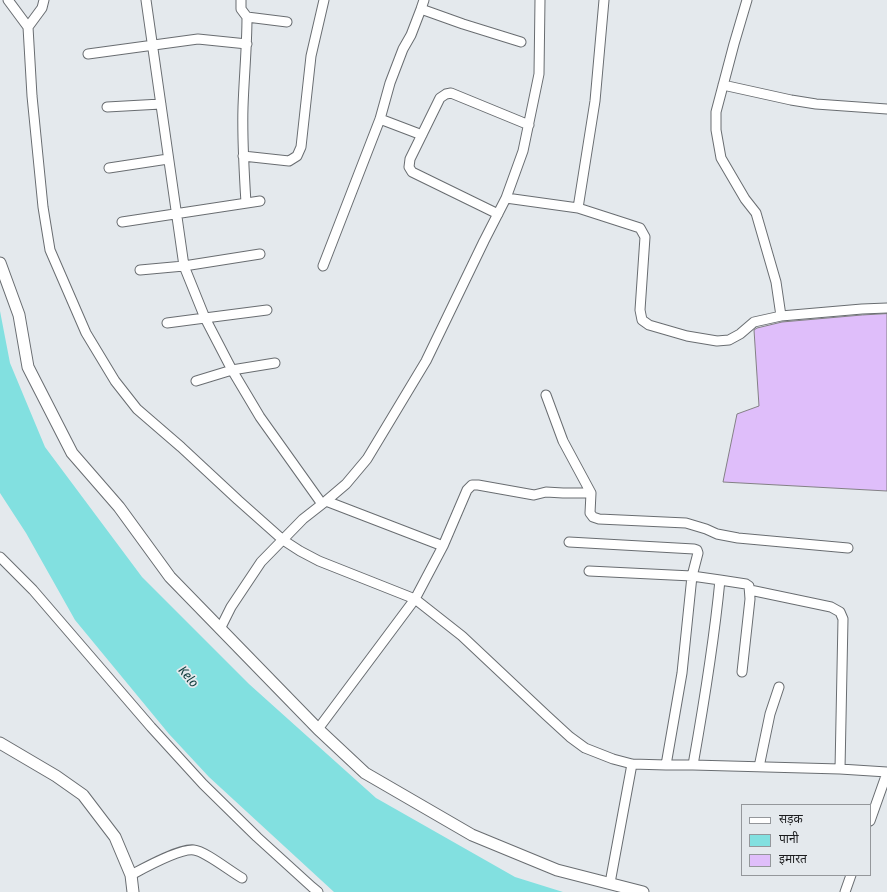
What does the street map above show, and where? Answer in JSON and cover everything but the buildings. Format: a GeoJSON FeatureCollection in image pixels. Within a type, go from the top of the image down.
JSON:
{"type":"FeatureCollection","features":[{"type":"Feature","properties":{"kind":"street"},"geometry":{"type":"LineString","coordinates":[[8,0],[28,26],[32,96],[43,207],[50,250],[86,333],[115,381],[137,409],[283,540],[319,561],[415,598],[462,636],[570,737],[585,748],[613,759],[632,764],[759,766],[840,769],[887,773],[871,818]]}},
{"type":"Feature","properties":{"kind":"street"},"geometry":{"type":"LineString","coordinates":[[28,26],[42,8],[44,0]]}},
{"type":"Feature","properties":{"kind":"street"},"geometry":{"type":"LineString","coordinates":[[146,0],[184,266],[205,318],[232,370],[260,417],[324,503],[443,546]]}},
{"type":"Feature","properties":{"kind":"street"},"geometry":{"type":"LineString","coordinates":[[241,0],[241,9],[247,17],[243,107],[243,156],[246,203]]}},
{"type":"Feature","properties":{"kind":"street"},"geometry":{"type":"LineString","coordinates":[[243,156],[289,161],[297,156],[301,147],[310,56],[324,0]]}},
{"type":"Feature","properties":{"kind":"street"},"geometry":{"type":"LineString","coordinates":[[323,266],[380,119],[390,83],[403,49],[411,35],[424,0]]}},
{"type":"Feature","properties":{"kind":"street"},"geometry":{"type":"LineString","coordinates":[[220,629],[231,607],[261,562],[303,519],[346,484],[367,459],[426,362],[506,198],[523,151],[539,74],[540,0]]}},
{"type":"Feature","properties":{"kind":"street"},"geometry":{"type":"LineString","coordinates":[[578,208],[595,101],[604,0]]}},
{"type":"Feature","properties":{"kind":"street"},"geometry":{"type":"LineString","coordinates":[[747,0],[716,112],[716,130],[721,158],[745,199],[756,214],[776,282],[781,316]]}},
{"type":"Feature","properties":{"kind":"street"},"geometry":{"type":"LineString","coordinates":[[421,10],[521,42]]}},
{"type":"Feature","properties":{"kind":"street"},"geometry":{"type":"LineString","coordinates":[[247,17],[286,22]]}},
{"type":"Feature","properties":{"kind":"street"},"geometry":{"type":"LineString","coordinates":[[88,54],[198,39],[247,44]]}},
{"type":"Feature","properties":{"kind":"street"},"geometry":{"type":"LineString","coordinates":[[723,84],[791,100],[816,104],[887,109]]}},
{"type":"Feature","properties":{"kind":"street"},"geometry":{"type":"LineString","coordinates":[[498,214],[412,172],[410,167],[410,159],[440,98],[446,94],[451,93],[528,125]]}},
{"type":"Feature","properties":{"kind":"street"},"geometry":{"type":"LineString","coordinates":[[107,107],[161,104]]}},
{"type":"Feature","properties":{"kind":"street"},"geometry":{"type":"LineString","coordinates":[[380,119],[422,134]]}},
{"type":"Feature","properties":{"kind":"street"},"geometry":{"type":"LineString","coordinates":[[109,168],[168,159]]}},
{"type":"Feature","properties":{"kind":"street"},"geometry":{"type":"LineString","coordinates":[[506,198],[578,208],[640,228],[645,237],[640,310],[642,320],[649,326],[687,336],[717,341],[728,340],[740,334],[754,322],[781,316],[887,308]]}},
{"type":"Feature","properties":{"kind":"street"},"geometry":{"type":"LineString","coordinates":[[122,222],[260,201]]}},
{"type":"Feature","properties":{"kind":"street"},"geometry":{"type":"LineString","coordinates":[[140,270],[184,266],[260,254]]}},
{"type":"Feature","properties":{"kind":"street"},"geometry":{"type":"LineString","coordinates":[[0,263],[19,316],[28,367],[72,453],[119,507],[170,577],[318,729],[365,773],[472,835],[557,870],[642,892]]}},
{"type":"Feature","properties":{"kind":"street"},"geometry":{"type":"LineString","coordinates":[[167,323],[267,310]]}},
{"type":"Feature","properties":{"kind":"street"},"geometry":{"type":"LineString","coordinates":[[196,381],[232,370],[275,363]]}},
{"type":"Feature","properties":{"kind":"street"},"geometry":{"type":"LineString","coordinates":[[546,395],[563,441],[591,493],[590,513],[593,517],[599,520],[686,523],[717,534],[738,538],[848,548]]}},
{"type":"Feature","properties":{"kind":"street"},"geometry":{"type":"LineString","coordinates":[[318,729],[415,598],[443,546],[467,490],[472,485],[534,496],[546,492],[563,494],[591,493]]}},
{"type":"Feature","properties":{"kind":"street"},"geometry":{"type":"LineString","coordinates":[[569,542],[697,550],[698,553],[692,576],[682,672],[666,765]]}},
{"type":"Feature","properties":{"kind":"street"},"geometry":{"type":"LineString","coordinates":[[0,557],[33,590],[151,727],[203,784],[256,837],[318,892]]}},
{"type":"Feature","properties":{"kind":"street"},"geometry":{"type":"LineString","coordinates":[[588,571],[692,576],[746,584],[750,586],[750,599],[742,672]]}},
{"type":"Feature","properties":{"kind":"street"},"geometry":{"type":"LineString","coordinates":[[693,765],[709,672],[720,580]]}},
{"type":"Feature","properties":{"kind":"street"},"geometry":{"type":"LineString","coordinates":[[750,590],[824,605],[840,612],[843,619],[840,769]]}},
{"type":"Feature","properties":{"kind":"street"},"geometry":{"type":"LineString","coordinates":[[759,766],[770,714],[779,687]]}},
{"type":"Feature","properties":{"kind":"street"},"geometry":{"type":"LineString","coordinates":[[0,743],[56,776],[83,795],[115,837],[130,875],[133,892]]}},
{"type":"Feature","properties":{"kind":"street"},"geometry":{"type":"LineString","coordinates":[[610,883],[632,764]]}},
{"type":"Feature","properties":{"kind":"street"},"geometry":{"type":"LineString","coordinates":[[130,875],[179,851],[193,850],[203,853],[242,878]]}},
{"type":"Feature","properties":{"kind":"street"},"geometry":{"type":"LineString","coordinates":[[845,892],[851,876]]}},
{"type":"Feature","properties":{"kind":"water","name":"Kelo"},"geometry":{"type":"Polygon","coordinates":[[[0,311],[10,363],[45,447],[142,577],[249,684],[376,798],[515,877],[563,892],[334,892],[209,777],[169,734],[75,620],[26,533],[0,493],[0,311]]]}}]}
